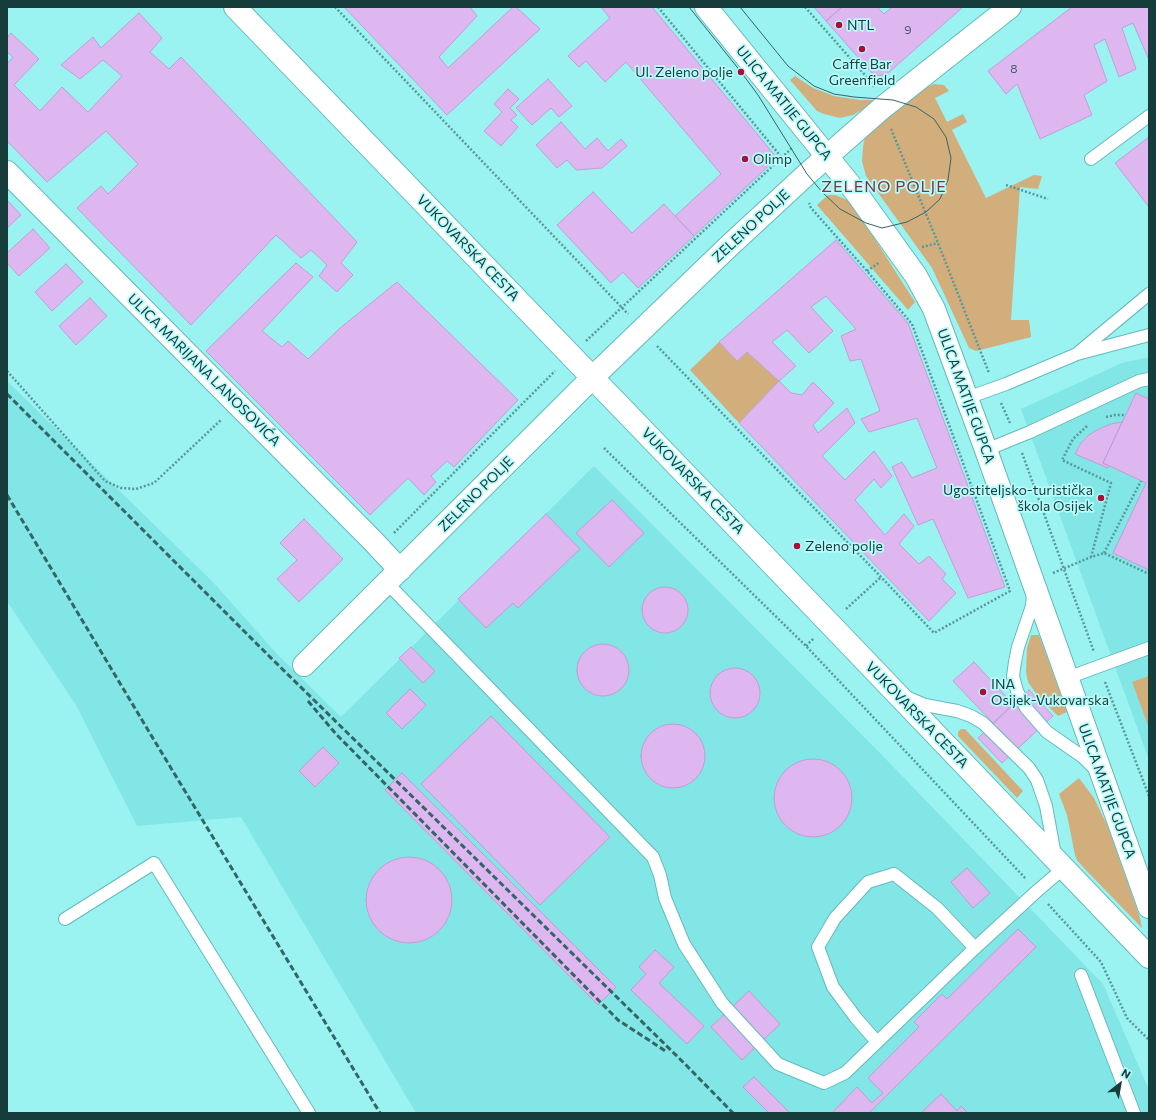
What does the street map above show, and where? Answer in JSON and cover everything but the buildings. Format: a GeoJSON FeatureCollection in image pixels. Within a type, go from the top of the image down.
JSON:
{"type":"FeatureCollection","features":[{"type":"Feature","properties":{"kind":"main road","name":"VUKOVARSKA CESTA"},"geometry":{"type":"LineString","coordinates":[[234,7],[571,355],[1149,957]]}},
{"type":"Feature","properties":{"kind":"main road","name":"ULICA MATIJE GUPCA"},"geometry":{"type":"LineString","coordinates":[[706,7],[855,191],[897,248],[927,295],[939,321],[986,450],[1149,907]]}},
{"type":"Feature","properties":{"kind":"main road","name":"ZELENO POLJE"},"geometry":{"type":"LineString","coordinates":[[304,665],[593,378],[728,247],[800,180],[882,108],[1010,7]]}},
{"type":"Feature","properties":{"kind":"main road","name":"ULICA MARIJANA LANOSOVIĆA"},"geometry":{"type":"LineString","coordinates":[[7,172],[379,547],[393,576]]}},
{"type":"Feature","properties":{"kind":"lane"},"geometry":{"type":"LineString","coordinates":[[1091,159],[1149,116]]}},
{"type":"Feature","properties":{"kind":"lane"},"geometry":{"type":"LineString","coordinates":[[1077,354],[1149,294]]}},
{"type":"Feature","properties":{"kind":"lane"},"geometry":{"type":"LineString","coordinates":[[967,398],[1006,384],[1077,354],[1149,335]]}},
{"type":"Feature","properties":{"kind":"lane"},"geometry":{"type":"LineString","coordinates":[[986,450],[1030,432],[1139,381],[1149,379]]}},
{"type":"Feature","properties":{"kind":"lane"},"geometry":{"type":"LineString","coordinates":[[393,576],[430,629],[653,857],[660,875],[665,898],[684,944],[722,1003],[778,1064],[824,1083],[845,1073],[975,948],[1037,891],[1060,864],[1046,806],[1037,780],[1029,768],[983,723],[971,716],[956,711],[925,705],[896,693]]}},
{"type":"Feature","properties":{"kind":"lane"},"geometry":{"type":"LineString","coordinates":[[1034,586],[1032,606],[1018,647],[1015,662],[1013,676],[1017,691],[1026,708],[1037,722],[1057,740],[1084,757],[1102,778]]}},
{"type":"Feature","properties":{"kind":"lane"},"geometry":{"type":"LineString","coordinates":[[1067,678],[1149,648]]}},
{"type":"Feature","properties":{"kind":"lane"},"geometry":{"type":"LineString","coordinates":[[65,919],[154,863],[308,1113]]}},
{"type":"Feature","properties":{"kind":"lane"},"geometry":{"type":"LineString","coordinates":[[878,1042],[856,1018],[833,987],[818,947],[835,918],[868,882],[894,874],[937,908],[975,948]]}},
{"type":"Feature","properties":{"kind":"lane"},"geometry":{"type":"LineString","coordinates":[[1081,975],[1134,1113]]}},
{"type":"Feature","properties":{"kind":"path"},"geometry":{"type":"LineString","coordinates":[[335,7],[623,308],[681,372],[934,633],[1010,591],[912,324],[811,208],[800,180],[658,7]]}},
{"type":"Feature","properties":{"kind":"path"},"geometry":{"type":"LineString","coordinates":[[806,8],[872,83],[882,108]]}},
{"type":"Feature","properties":{"kind":"path"},"geometry":{"type":"LineString","coordinates":[[379,547],[571,355],[623,308],[781,157],[809,133]]}},
{"type":"Feature","properties":{"kind":"path"},"geometry":{"type":"LineString","coordinates":[[1006,185],[1048,199]]}},
{"type":"Feature","properties":{"kind":"path"},"geometry":{"type":"LineString","coordinates":[[7,371],[105,480],[121,488],[136,489],[154,483],[238,404]]}},
{"type":"Feature","properties":{"kind":"path"},"geometry":{"type":"LineString","coordinates":[[1102,418],[1115,415],[1125,415]]}},
{"type":"Feature","properties":{"kind":"path"},"geometry":{"type":"LineString","coordinates":[[1091,424],[1086,426],[1073,439],[1062,460],[1111,483],[1091,557],[1104,553],[1149,574]]}},
{"type":"Feature","properties":{"kind":"path"},"geometry":{"type":"LineString","coordinates":[[604,448],[806,646],[1037,891],[1101,962],[1127,1018],[1149,1040]]}},
{"type":"Feature","properties":{"kind":"path"},"geometry":{"type":"LineString","coordinates":[[1104,553],[1141,481]]}},
{"type":"Feature","properties":{"kind":"shaded area"},"geometry":{"type":"Polygon","coordinates":[[[795,76],[813,88],[834,96],[860,100],[872,100],[874,103],[853,115],[840,118],[824,114],[817,111],[790,80],[795,76]]]}},
{"type":"Feature","properties":{"kind":"shaded area"},"geometry":{"type":"Polygon","coordinates":[[[934,84],[944,85],[949,91],[935,98],[947,122],[963,114],[967,122],[952,130],[986,198],[1034,175],[1042,176],[1038,189],[1020,187],[1011,320],[1029,320],[1031,337],[976,351],[969,348],[932,268],[866,176],[862,161],[865,137],[871,129],[925,88],[934,84]]]}},
{"type":"Feature","properties":{"kind":"shaded area"},"geometry":{"type":"Polygon","coordinates":[[[828,195],[835,195],[845,199],[851,203],[858,213],[915,302],[908,310],[817,205],[828,195]]]}},
{"type":"Feature","properties":{"kind":"shaded area"},"geometry":{"type":"Polygon","coordinates":[[[719,342],[737,361],[747,352],[779,381],[739,423],[690,370],[719,342]]]}},
{"type":"Feature","properties":{"kind":"shaded area","name":"Ugostiteljsko-turistička škola Osijek"},"geometry":{"type":"Polygon","coordinates":[[[1149,357],[1149,760],[1021,409],[1122,363],[1149,357]]]}},
{"type":"Feature","properties":{"kind":"shaded area"},"geometry":{"type":"Polygon","coordinates":[[[7,381],[212,581],[277,654],[341,717],[594,466],[881,754],[1103,984],[1149,1090],[1149,1113],[416,1113],[241,817],[137,826],[76,705],[7,601],[7,381]]]}},
{"type":"Feature","properties":{"kind":"shaded area"},"geometry":{"type":"Polygon","coordinates":[[[1031,635],[1039,635],[1067,712],[1058,716],[1037,695],[1028,682],[1026,672],[1027,648],[1031,635]]]}},
{"type":"Feature","properties":{"kind":"shaded area"},"geometry":{"type":"Polygon","coordinates":[[[1149,676],[1149,728],[1132,682],[1149,676]]]}},
{"type":"Feature","properties":{"kind":"shaded area"},"geometry":{"type":"Polygon","coordinates":[[[961,729],[965,729],[1023,791],[1017,798],[958,736],[958,732],[961,729]]]}},
{"type":"Feature","properties":{"kind":"shaded area"},"geometry":{"type":"Polygon","coordinates":[[[1079,778],[1094,798],[1108,827],[1140,918],[1142,928],[1077,860],[1067,815],[1059,794],[1079,778]]]}},
{"type":"Feature","properties":{"kind":"tram line"},"geometry":{"type":"LineString","coordinates":[[689,7],[758,95],[807,174],[822,192],[840,209],[866,223],[882,228],[907,222],[926,212],[940,199],[948,180],[951,158],[946,137],[934,119],[916,107],[893,100],[834,94],[814,86],[788,66],[740,7]]}},
{"type":"Feature","properties":{"kind":"railway"},"geometry":{"type":"LineString","coordinates":[[7,394],[268,655],[685,1064],[733,1113]]}},
{"type":"Feature","properties":{"kind":"railway"},"geometry":{"type":"LineString","coordinates":[[7,495],[380,1113]]}},
{"type":"Feature","properties":{"kind":"railway"},"geometry":{"type":"LineString","coordinates":[[308,701],[336,734],[618,1020],[667,1052]]}},
{"type":"Feature","properties":{"kind":"place","name":"NTL"},"geometry":{"type":"Point","coordinates":[839,25]}},
{"type":"Feature","properties":{"kind":"place","name":"Caffe Bar Greenfield"},"geometry":{"type":"Point","coordinates":[862,49]}},
{"type":"Feature","properties":{"kind":"place","name":"Ul. Zeleno polje"},"geometry":{"type":"Point","coordinates":[741,72]}},
{"type":"Feature","properties":{"kind":"place","name":"Olimp"},"geometry":{"type":"Point","coordinates":[745,159]}},
{"type":"Feature","properties":{"kind":"place","name":"Ugostiteljsko-turistička škola Osijek"},"geometry":{"type":"Point","coordinates":[1101,498]}},
{"type":"Feature","properties":{"kind":"place","name":"Zeleno polje"},"geometry":{"type":"Point","coordinates":[797,546]}},
{"type":"Feature","properties":{"kind":"place","name":"INA Osijek-Vukovarska"},"geometry":{"type":"Point","coordinates":[983,692]}},
{"type":"Feature","properties":{"kind":"district","name":"ZELENO POLJE"},"geometry":{"type":"Point","coordinates":[884,187]}}]}
